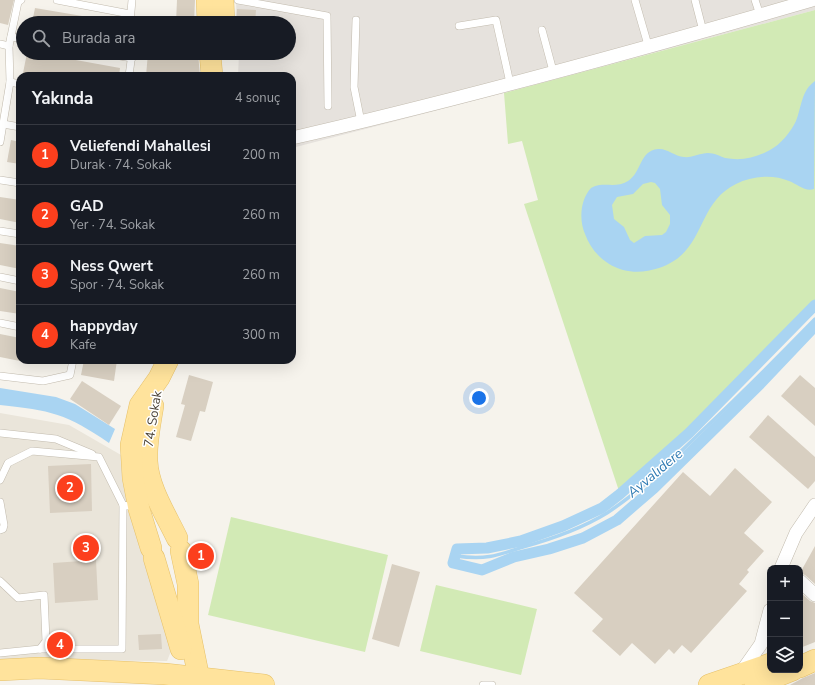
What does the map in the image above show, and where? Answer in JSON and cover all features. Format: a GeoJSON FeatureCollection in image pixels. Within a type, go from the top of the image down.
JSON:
{"type":"FeatureCollection","features":[{"type":"Feature","properties":{"kind":"main road"},"geometry":{"type":"LineString","coordinates":[[207,0],[208,16]]}},
{"type":"Feature","properties":{"kind":"main road"},"geometry":{"type":"LineString","coordinates":[[223,0],[224,16]]}},
{"type":"Feature","properties":{"kind":"main road"},"geometry":{"type":"LineString","coordinates":[[211,60],[212,72]]}},
{"type":"Feature","properties":{"kind":"main road"},"geometry":{"type":"LineString","coordinates":[[225,60],[226,72]]}},
{"type":"Feature","properties":{"kind":"main road","name":"74. Sokak"},"geometry":{"type":"LineString","coordinates":[[163,369],[140,405],[131,445],[133,478],[131,507],[153,553],[183,629]]}},
{"type":"Feature","properties":{"kind":"main road","name":"74. Sokak"},"geometry":{"type":"LineString","coordinates":[[163,369],[149,430],[147,462],[152,483],[179,545],[188,584],[183,629]]}},
{"type":"Feature","properties":{"kind":"main road"},"geometry":{"type":"LineString","coordinates":[[153,553],[155,539],[163,534],[173,536],[179,545]]}},
{"type":"Feature","properties":{"kind":"main road"},"geometry":{"type":"LineString","coordinates":[[165,674],[183,629]]}},
{"type":"Feature","properties":{"kind":"main road"},"geometry":{"type":"LineString","coordinates":[[183,629],[195,681]]}},
{"type":"Feature","properties":{"kind":"main road"},"geometry":{"type":"LineString","coordinates":[[183,629],[217,670],[240,682]]}},
{"type":"Feature","properties":{"kind":"main road"},"geometry":{"type":"LineString","coordinates":[[803,650],[815,645]]}},
{"type":"Feature","properties":{"kind":"main road"},"geometry":{"type":"LineString","coordinates":[[803,666],[815,660]]}},
{"type":"Feature","properties":{"kind":"main road"},"geometry":{"type":"LineString","coordinates":[[0,670],[39,668],[165,674],[195,681],[240,682],[264,685]]}},
{"type":"Feature","properties":{"kind":"main road"},"geometry":{"type":"LineString","coordinates":[[709,685],[747,680],[772,673]]}},
{"type":"Feature","properties":{"kind":"street"},"geometry":{"type":"LineString","coordinates":[[296,137],[362,122],[510,83],[812,0]]}},
{"type":"Feature","properties":{"kind":"street"},"geometry":{"type":"LineString","coordinates":[[783,565],[796,533],[815,505]]}},
{"type":"Feature","properties":{"kind":"street"},"geometry":{"type":"LineString","coordinates":[[803,584],[815,595]]}},
{"type":"Feature","properties":{"kind":"street"},"geometry":{"type":"LineString","coordinates":[[747,680],[761,644],[767,621]]}},
{"type":"Feature","properties":{"kind":"street"},"geometry":{"type":"LineString","coordinates":[[761,644],[767,655]]}},
{"type":"Feature","properties":{"kind":"lane"},"geometry":{"type":"LineString","coordinates":[[0,142],[10,82],[9,46],[18,2],[21,0]]}},
{"type":"Feature","properties":{"kind":"lane"},"geometry":{"type":"LineString","coordinates":[[57,0],[130,14],[132,0]]}},
{"type":"Feature","properties":{"kind":"lane"},"geometry":{"type":"LineString","coordinates":[[238,0],[327,16],[328,106]]}},
{"type":"Feature","properties":{"kind":"lane"},"geometry":{"type":"LineString","coordinates":[[636,0],[648,45]]}},
{"type":"Feature","properties":{"kind":"lane"},"geometry":{"type":"LineString","coordinates":[[694,0],[702,31]]}},
{"type":"Feature","properties":{"kind":"lane"},"geometry":{"type":"LineString","coordinates":[[755,0],[760,15]]}},
{"type":"Feature","properties":{"kind":"lane"},"geometry":{"type":"LineString","coordinates":[[356,20],[354,87],[362,122]]}},
{"type":"Feature","properties":{"kind":"lane"},"geometry":{"type":"LineString","coordinates":[[459,26],[496,20],[510,83]]}},
{"type":"Feature","properties":{"kind":"lane"},"geometry":{"type":"LineString","coordinates":[[542,30],[553,71]]}},
{"type":"Feature","properties":{"kind":"lane"},"geometry":{"type":"LineString","coordinates":[[11,37],[16,38]]}},
{"type":"Feature","properties":{"kind":"lane"},"geometry":{"type":"LineString","coordinates":[[0,44],[9,46]]}},
{"type":"Feature","properties":{"kind":"lane"},"geometry":{"type":"LineString","coordinates":[[130,72],[131,60]]}},
{"type":"Feature","properties":{"kind":"lane"},"geometry":{"type":"LineString","coordinates":[[10,82],[16,83]]}},
{"type":"Feature","properties":{"kind":"lane"},"geometry":{"type":"LineString","coordinates":[[3,124],[16,126]]}},
{"type":"Feature","properties":{"kind":"lane"},"geometry":{"type":"LineString","coordinates":[[0,180],[16,182]]}},
{"type":"Feature","properties":{"kind":"lane"},"geometry":{"type":"LineString","coordinates":[[0,231],[16,233]]}},
{"type":"Feature","properties":{"kind":"lane"},"geometry":{"type":"LineString","coordinates":[[0,277],[16,280]]}},
{"type":"Feature","properties":{"kind":"lane"},"geometry":{"type":"LineString","coordinates":[[0,323],[16,326]]}},
{"type":"Feature","properties":{"kind":"lane"},"geometry":{"type":"LineString","coordinates":[[0,376],[43,381],[70,375],[72,364]]}},
{"type":"Feature","properties":{"kind":"lane"},"geometry":{"type":"LineString","coordinates":[[0,433],[56,439],[99,457],[131,507],[122,649],[40,649],[0,653]]}},
{"type":"Feature","properties":{"kind":"lane"},"geometry":{"type":"LineString","coordinates":[[0,480],[8,463],[32,451],[99,457]]}},
{"type":"Feature","properties":{"kind":"lane"},"geometry":{"type":"LineString","coordinates":[[0,502],[4,525],[3,529],[0,530]]}},
{"type":"Feature","properties":{"kind":"lane"},"geometry":{"type":"LineString","coordinates":[[0,581],[18,598],[44,595],[46,641],[40,649]]}},
{"type":"Feature","properties":{"kind":"lane"},"geometry":{"type":"LineString","coordinates":[[483,685],[492,685]]}},
{"type":"Feature","properties":{"kind":"shaded area"},"geometry":{"type":"Polygon","coordinates":[[[236,0],[815,0],[815,10],[296,147],[296,72],[238,72],[239,60],[296,60],[296,16],[237,16],[236,0]]]}},
{"type":"Feature","properties":{"kind":"shaded area"},"geometry":{"type":"Polygon","coordinates":[[[0,413],[69,425],[121,455],[175,641],[167,661],[33,660],[0,662],[0,413]]]}},
{"type":"Feature","properties":{"kind":"green space"},"geometry":{"type":"Polygon","coordinates":[[[815,10],[815,305],[689,433],[620,494],[524,204],[538,200],[522,141],[508,144],[504,93],[815,10]]]}},
{"type":"Feature","properties":{"kind":"green space"},"geometry":{"type":"Polygon","coordinates":[[[231,517],[388,555],[365,652],[208,615],[231,517]]]}},
{"type":"Feature","properties":{"kind":"green space"},"geometry":{"type":"Polygon","coordinates":[[[436,585],[537,609],[521,675],[420,651],[436,585]]]}},
{"type":"Feature","properties":{"kind":"water"},"geometry":{"type":"Polygon","coordinates":[[[815,81],[814,189],[804,189],[792,182],[776,177],[749,179],[736,184],[723,193],[713,203],[694,240],[686,251],[674,261],[659,268],[636,272],[623,270],[610,265],[595,252],[585,234],[581,216],[585,198],[591,188],[600,185],[619,184],[628,181],[633,177],[647,154],[658,149],[684,157],[708,153],[725,158],[737,159],[754,157],[765,153],[778,145],[791,130],[796,121],[804,94],[810,85],[815,81]],[[651,182],[643,184],[633,194],[617,197],[612,205],[614,219],[624,227],[630,240],[634,243],[645,236],[662,235],[666,232],[670,224],[670,215],[662,205],[660,189],[655,183],[651,182]]]}},
{"type":"Feature","properties":{"kind":"water"},"geometry":{"type":"Polygon","coordinates":[[[0,388],[56,397],[75,404],[115,429],[109,443],[94,433],[58,415],[32,409],[0,405],[0,388]]]}},
{"type":"Feature","properties":{"kind":"building"},"geometry":{"type":"Polygon","coordinates":[[[0,0],[14,0],[8,25],[0,23],[0,0]]]}},
{"type":"Feature","properties":{"kind":"building"},"geometry":{"type":"Polygon","coordinates":[[[177,0],[195,0],[194,16],[176,16],[177,0]]]}},
{"type":"Feature","properties":{"kind":"building"},"geometry":{"type":"Polygon","coordinates":[[[35,8],[82,16],[33,16],[35,8]]]}},
{"type":"Feature","properties":{"kind":"building"},"geometry":{"type":"Polygon","coordinates":[[[237,9],[256,10],[256,16],[236,16],[237,9]]]}},
{"type":"Feature","properties":{"kind":"building"},"geometry":{"type":"Polygon","coordinates":[[[26,60],[76,60],[120,68],[120,72],[23,72],[26,60]]]}},
{"type":"Feature","properties":{"kind":"building"},"geometry":{"type":"Polygon","coordinates":[[[147,60],[199,60],[200,72],[146,72],[147,60]]]}},
{"type":"Feature","properties":{"kind":"building"},"geometry":{"type":"Polygon","coordinates":[[[11,140],[16,141],[16,163],[7,162],[11,140]]]}},
{"type":"Feature","properties":{"kind":"building"},"geometry":{"type":"Polygon","coordinates":[[[0,197],[16,199],[16,222],[0,219],[0,197]]]}},
{"type":"Feature","properties":{"kind":"building"},"geometry":{"type":"Polygon","coordinates":[[[0,243],[16,245],[16,268],[0,265],[0,243]]]}},
{"type":"Feature","properties":{"kind":"building"},"geometry":{"type":"Polygon","coordinates":[[[0,288],[16,291],[16,313],[0,311],[0,288]]]}},
{"type":"Feature","properties":{"kind":"building"},"geometry":{"type":"Polygon","coordinates":[[[0,334],[16,337],[16,360],[0,357],[0,334]]]}},
{"type":"Feature","properties":{"kind":"building"},"geometry":{"type":"Polygon","coordinates":[[[83,364],[116,364],[114,381],[81,375],[83,364]]]}},
{"type":"Feature","properties":{"kind":"building"},"geometry":{"type":"Polygon","coordinates":[[[189,375],[213,382],[205,412],[200,411],[191,441],[176,437],[185,405],[181,404],[189,375]]]}},
{"type":"Feature","properties":{"kind":"building"},"geometry":{"type":"Polygon","coordinates":[[[800,375],[815,388],[815,426],[781,396],[800,375]]]}},
{"type":"Feature","properties":{"kind":"building"},"geometry":{"type":"Polygon","coordinates":[[[82,381],[121,406],[109,425],[70,399],[82,381]]]}},
{"type":"Feature","properties":{"kind":"building"},"geometry":{"type":"Polygon","coordinates":[[[768,415],[815,457],[815,481],[808,489],[749,437],[768,415]]]}},
{"type":"Feature","properties":{"kind":"building"},"geometry":{"type":"Polygon","coordinates":[[[91,464],[92,511],[50,513],[48,466],[91,464]]]}},
{"type":"Feature","properties":{"kind":"building"},"geometry":{"type":"Polygon","coordinates":[[[735,468],[772,502],[744,533],[764,551],[747,570],[749,572],[739,584],[747,591],[691,653],[682,645],[674,654],[669,649],[655,664],[632,643],[620,656],[592,631],[603,619],[574,593],[683,472],[710,496],[735,468]]]}},
{"type":"Feature","properties":{"kind":"building"},"geometry":{"type":"Polygon","coordinates":[[[815,546],[815,584],[803,574],[803,568],[815,546]]]}},
{"type":"Feature","properties":{"kind":"building"},"geometry":{"type":"Polygon","coordinates":[[[96,560],[98,600],[55,603],[53,563],[96,560]]]}},
{"type":"Feature","properties":{"kind":"building"},"geometry":{"type":"Polygon","coordinates":[[[392,564],[420,572],[399,647],[372,639],[392,564]]]}},
{"type":"Feature","properties":{"kind":"building"},"geometry":{"type":"Polygon","coordinates":[[[803,595],[815,603],[815,642],[803,647],[803,595]]]}},
{"type":"Feature","properties":{"kind":"building"},"geometry":{"type":"Polygon","coordinates":[[[161,634],[162,649],[139,650],[138,635],[161,634]]]}},
{"type":"Feature","properties":{"kind":"building"},"geometry":{"type":"Polygon","coordinates":[[[815,673],[815,685],[790,685],[803,678],[815,673]]]}},
{"type":"Feature","properties":{"kind":"waterway","name":"Ayvalıdere"},"geometry":{"type":"LineString","coordinates":[[815,305],[689,433],[602,508],[563,526],[521,541],[487,548],[457,549],[453,563],[482,570],[514,557],[549,549],[583,538],[617,520],[654,488],[760,384],[815,326]]}},
{"type":"Feature","properties":{"kind":"waterway","name":"Ayvalıdere"},"geometry":{"type":"LineString","coordinates":[[456,556],[475,558],[505,553],[566,533],[607,513],[633,494],[669,463],[815,319]]}},
{"type":"Feature","properties":{"kind":"place","name":"GAD"},"geometry":{"type":"Point","coordinates":[70,488]}},
{"type":"Feature","properties":{"kind":"place","name":"Ness Qwert"},"geometry":{"type":"Point","coordinates":[86,548]}},
{"type":"Feature","properties":{"kind":"place","name":"Veliefendi Mahallesi"},"geometry":{"type":"Point","coordinates":[201,556]}},
{"type":"Feature","properties":{"kind":"place","name":"happyday"},"geometry":{"type":"Point","coordinates":[60,645]}}]}
